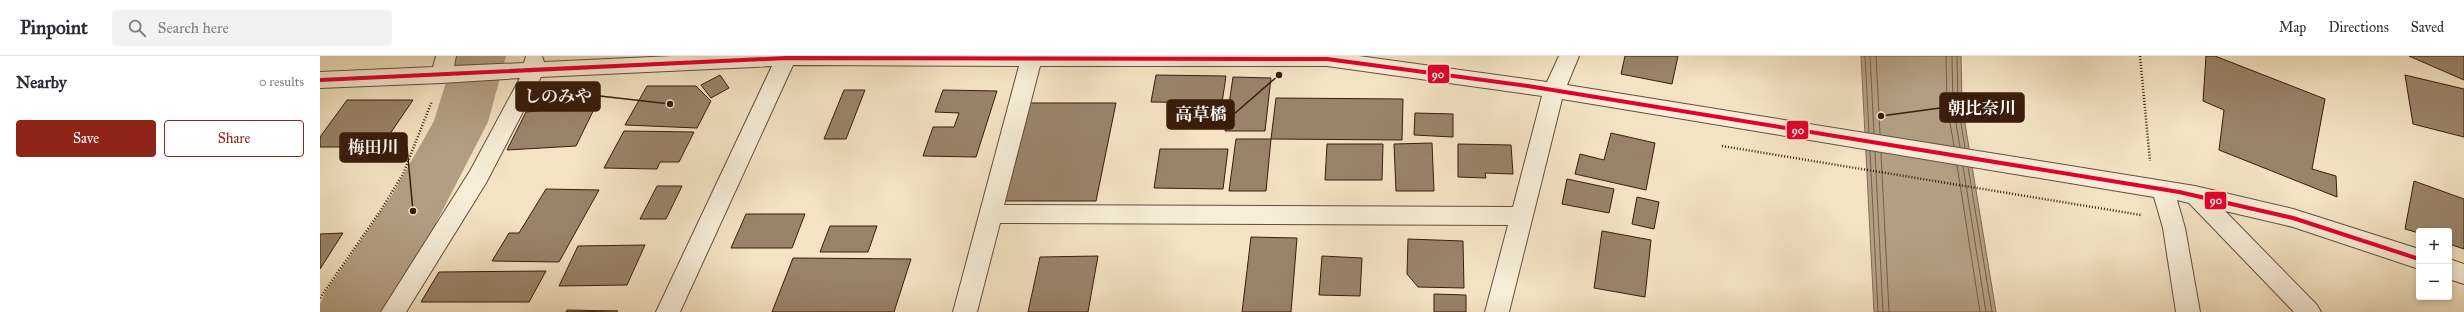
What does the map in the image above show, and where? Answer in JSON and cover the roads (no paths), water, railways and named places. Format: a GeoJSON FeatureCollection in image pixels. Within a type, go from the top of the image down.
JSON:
{"type":"FeatureCollection","features":[{"type":"Feature","properties":{"kind":"street"},"geometry":{"type":"LineString","coordinates":[[966,312],[1032,56]]}},
{"type":"Feature","properties":{"kind":"street"},"geometry":{"type":"LineString","coordinates":[[320,80],[446,69],[529,66],[557,70],[787,57],[1032,56],[1328,59],[1554,90],[2195,195],[2293,218],[2416,258]]}},
{"type":"Feature","properties":{"kind":"street"},"geometry":{"type":"LineString","coordinates":[[1497,312],[1520,216],[1554,90],[1569,56]]}},
{"type":"Feature","properties":{"kind":"street"},"geometry":{"type":"LineString","coordinates":[[668,312],[787,57]]}},
{"type":"Feature","properties":{"kind":"street"},"geometry":{"type":"LineString","coordinates":[[392,312],[478,177],[529,66]]}},
{"type":"Feature","properties":{"kind":"street"},"geometry":{"type":"LineString","coordinates":[[2153,189],[2174,228],[2188,312]]}},
{"type":"Feature","properties":{"kind":"street"},"geometry":{"type":"LineString","coordinates":[[2195,195],[2309,312]]}},
{"type":"Feature","properties":{"kind":"street"},"geometry":{"type":"LineString","coordinates":[[991,214],[1520,216]]}},
{"type":"Feature","properties":{"kind":"street"},"geometry":{"type":"LineString","coordinates":[[2452,270],[2464,274]]}},
{"type":"Feature","properties":{"kind":"water"},"geometry":{"type":"Polygon","coordinates":[[[1861,56],[1961,56],[1962,105],[1996,312],[1874,312],[1861,56]]]}},
{"type":"Feature","properties":{"kind":"waterway"},"geometry":{"type":"LineString","coordinates":[[347,312],[413,211],[461,122],[480,56]]}},
{"type":"Feature","properties":{"kind":"place","name":"高草橋"},"geometry":{"type":"Point","coordinates":[1279,75]}},
{"type":"Feature","properties":{"kind":"place","name":"しのみや"},"geometry":{"type":"Point","coordinates":[670,104]}},
{"type":"Feature","properties":{"kind":"place","name":"朝比奈川"},"geometry":{"type":"Point","coordinates":[1881,116]}},
{"type":"Feature","properties":{"kind":"place","name":"梅田川"},"geometry":{"type":"Point","coordinates":[413,211]}}]}
